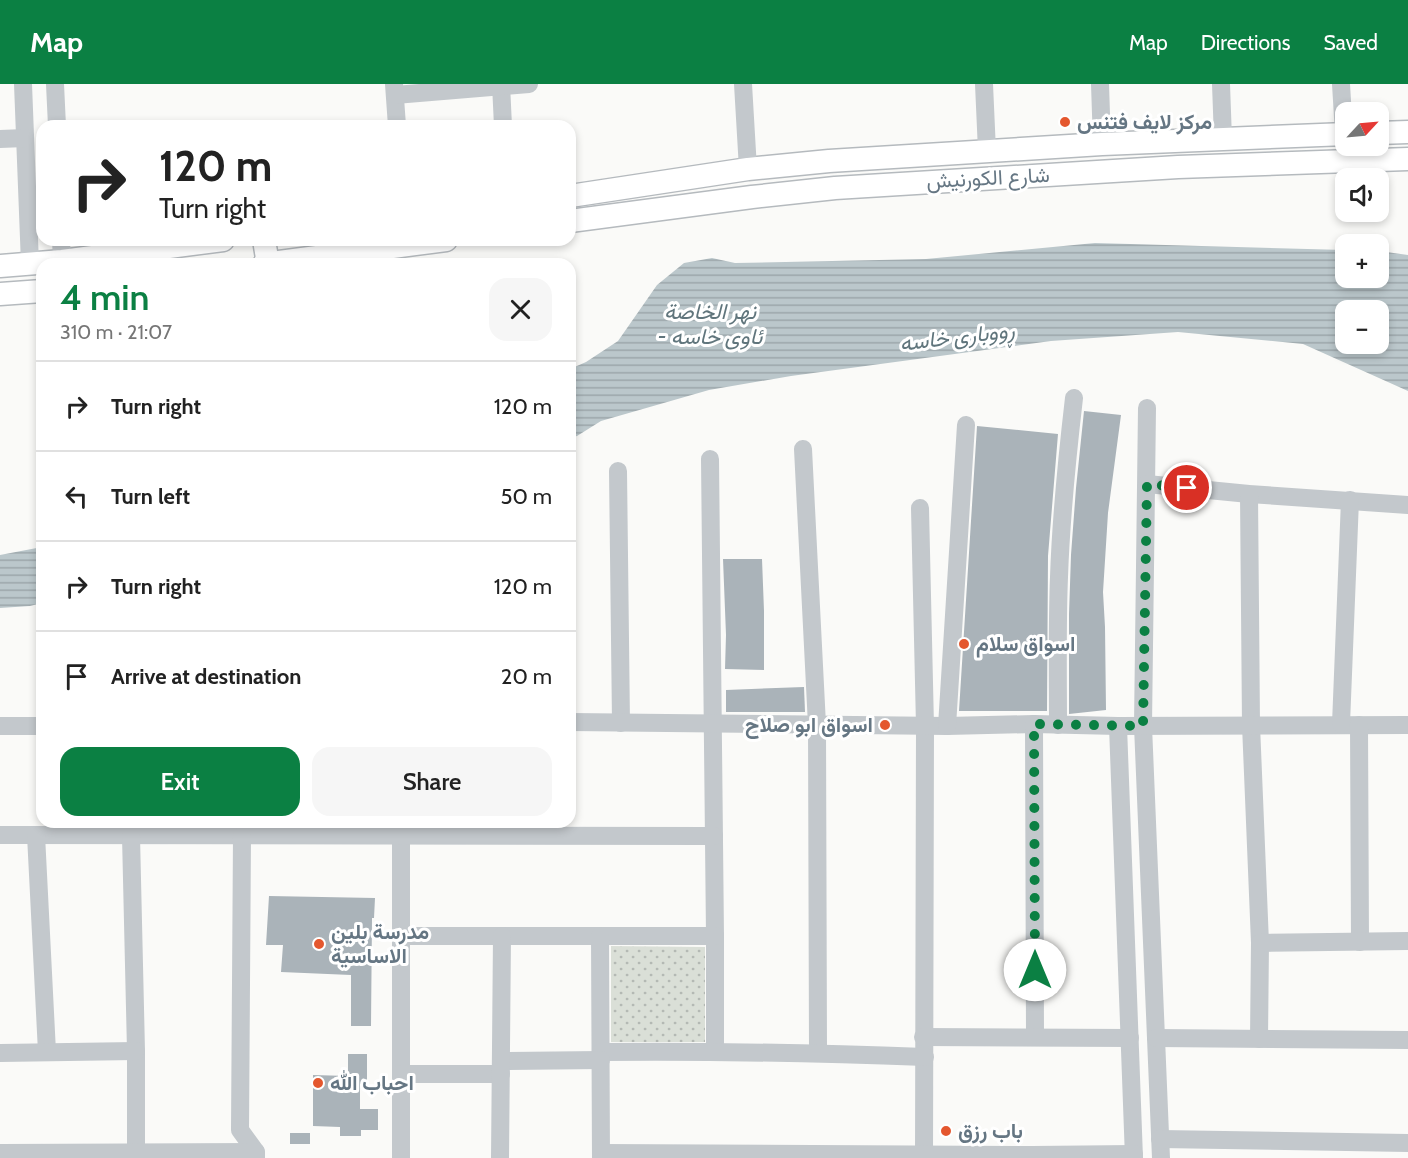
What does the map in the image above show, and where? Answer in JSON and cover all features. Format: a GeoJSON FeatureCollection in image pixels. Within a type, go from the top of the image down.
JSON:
{"type":"FeatureCollection","features":[{"type":"Feature","properties":{"kind":"main road"},"geometry":{"type":"LineString","coordinates":[[1389,133],[1408,132]]}},
{"type":"Feature","properties":{"kind":"main road","name":"شارع الكورنيش"},"geometry":{"type":"LineString","coordinates":[[576,195],[748,170],[829,161],[1102,144],[1335,134]]}},
{"type":"Feature","properties":{"kind":"main road","name":"شارع الكورنيش"},"geometry":{"type":"LineString","coordinates":[[576,220],[835,188],[1178,167],[1408,159]]}},
{"type":"Feature","properties":{"kind":"main road"},"geometry":{"type":"LineString","coordinates":[[44,258],[62,250],[126,246]]}},
{"type":"Feature","properties":{"kind":"main road"},"geometry":{"type":"LineString","coordinates":[[311,258],[401,246]]}},
{"type":"Feature","properties":{"kind":"main road"},"geometry":{"type":"LineString","coordinates":[[0,266],[30,264],[36,261]]}},
{"type":"Feature","properties":{"kind":"main road"},"geometry":{"type":"LineString","coordinates":[[0,294],[36,291]]}},
{"type":"Feature","properties":{"kind":"street"},"geometry":{"type":"LineString","coordinates":[[23,84],[30,264]]}},
{"type":"Feature","properties":{"kind":"street"},"geometry":{"type":"LineString","coordinates":[[55,84],[57,120]]}},
{"type":"Feature","properties":{"kind":"street"},"geometry":{"type":"LineString","coordinates":[[397,120],[395,90],[529,84]]}},
{"type":"Feature","properties":{"kind":"street"},"geometry":{"type":"LineString","coordinates":[[743,84],[748,170]]}},
{"type":"Feature","properties":{"kind":"street"},"geometry":{"type":"LineString","coordinates":[[984,84],[987,151]]}},
{"type":"Feature","properties":{"kind":"street"},"geometry":{"type":"LineString","coordinates":[[1100,84],[1102,144]]}},
{"type":"Feature","properties":{"kind":"street"},"geometry":{"type":"LineString","coordinates":[[1221,84],[1222,139]]}},
{"type":"Feature","properties":{"kind":"street"},"geometry":{"type":"LineString","coordinates":[[1341,84],[1342,102]]}},
{"type":"Feature","properties":{"kind":"street"},"geometry":{"type":"LineString","coordinates":[[501,85],[503,120]]}},
{"type":"Feature","properties":{"kind":"street"},"geometry":{"type":"LineString","coordinates":[[0,140],[25,138]]}},
{"type":"Feature","properties":{"kind":"street"},"geometry":{"type":"LineString","coordinates":[[1058,725],[1060,546],[1074,398]]}},
{"type":"Feature","properties":{"kind":"street"},"geometry":{"type":"LineString","coordinates":[[1147,408],[1143,726],[1161,1158]]}},
{"type":"Feature","properties":{"kind":"street"},"geometry":{"type":"LineString","coordinates":[[947,726],[966,425]]}},
{"type":"Feature","properties":{"kind":"street"},"geometry":{"type":"LineString","coordinates":[[803,449],[817,725],[818,1053]]}},
{"type":"Feature","properties":{"kind":"street"},"geometry":{"type":"LineString","coordinates":[[710,459],[716,936],[715,1051]]}},
{"type":"Feature","properties":{"kind":"street"},"geometry":{"type":"LineString","coordinates":[[618,471],[621,723]]}},
{"type":"Feature","properties":{"kind":"street"},"geometry":{"type":"LineString","coordinates":[[1147,484],[1249,494],[1408,504]]}},
{"type":"Feature","properties":{"kind":"street"},"geometry":{"type":"LineString","coordinates":[[1249,494],[1251,725],[1260,943],[1259,1039]]}},
{"type":"Feature","properties":{"kind":"street"},"geometry":{"type":"LineString","coordinates":[[1350,500],[1350,725],[1360,942]]}},
{"type":"Feature","properties":{"kind":"street"},"geometry":{"type":"LineString","coordinates":[[920,508],[925,726],[924,1156]]}},
{"type":"Feature","properties":{"kind":"street"},"geometry":{"type":"LineString","coordinates":[[576,722],[925,726],[1408,725]]}},
{"type":"Feature","properties":{"kind":"street"},"geometry":{"type":"LineString","coordinates":[[1034,724],[1035,1037]]}},
{"type":"Feature","properties":{"kind":"street"},"geometry":{"type":"LineString","coordinates":[[0,726],[36,726]]}},
{"type":"Feature","properties":{"kind":"street"},"geometry":{"type":"LineString","coordinates":[[600,936],[601,1156],[1134,1156],[1118,726]]}},
{"type":"Feature","properties":{"kind":"street"},"geometry":{"type":"LineString","coordinates":[[0,835],[242,836],[401,829],[714,836]]}},
{"type":"Feature","properties":{"kind":"street"},"geometry":{"type":"LineString","coordinates":[[401,829],[401,1158]]}},
{"type":"Feature","properties":{"kind":"street"},"geometry":{"type":"LineString","coordinates":[[36,835],[47,1052]]}},
{"type":"Feature","properties":{"kind":"street"},"geometry":{"type":"LineString","coordinates":[[131,836],[136,1153]]}},
{"type":"Feature","properties":{"kind":"street"},"geometry":{"type":"LineString","coordinates":[[242,836],[240,1130],[256,1155]]}},
{"type":"Feature","properties":{"kind":"street"},"geometry":{"type":"LineString","coordinates":[[401,936],[716,936]]}},
{"type":"Feature","properties":{"kind":"street"},"geometry":{"type":"LineString","coordinates":[[500,1158],[502,936]]}},
{"type":"Feature","properties":{"kind":"street"},"geometry":{"type":"LineString","coordinates":[[1260,943],[1408,941]]}},
{"type":"Feature","properties":{"kind":"street"},"geometry":{"type":"LineString","coordinates":[[923,1037],[1130,1038]]}},
{"type":"Feature","properties":{"kind":"street"},"geometry":{"type":"LineString","coordinates":[[1156,1038],[1408,1040]]}},
{"type":"Feature","properties":{"kind":"street"},"geometry":{"type":"LineString","coordinates":[[0,1053],[136,1051]]}},
{"type":"Feature","properties":{"kind":"street"},"geometry":{"type":"LineString","coordinates":[[401,1074],[501,1067],[601,1056],[715,1051],[925,1057]]}},
{"type":"Feature","properties":{"kind":"street"},"geometry":{"type":"LineString","coordinates":[[1160,1139],[1408,1143]]}},
{"type":"Feature","properties":{"kind":"street"},"geometry":{"type":"LineString","coordinates":[[0,1153],[256,1155]]}},
{"type":"Feature","properties":{"kind":"shaded area"},"geometry":{"type":"Polygon","coordinates":[[[611,946],[705,947],[705,1042],[611,1042],[611,946]]]}},
{"type":"Feature","properties":{"kind":"water","name":"نهر الخاصة - ئاوی خاسە"},"geometry":{"type":"Polygon","coordinates":[[[1095,243],[1335,250],[1335,288],[1389,288],[1389,252],[1408,255],[1408,391],[1303,344],[1178,332],[1051,341],[791,376],[709,390],[601,421],[576,436],[576,366],[618,341],[657,285],[684,263],[712,258],[735,263],[926,259],[1095,243]]]}},
{"type":"Feature","properties":{"kind":"water"},"geometry":{"type":"Polygon","coordinates":[[[36,548],[36,604],[0,608],[0,555],[36,548]]]}},
{"type":"Feature","properties":{"kind":"building"},"geometry":{"type":"Polygon","coordinates":[[[1084,411],[1121,415],[1108,513],[1103,592],[1106,710],[1069,714],[1071,555],[1084,411]]]}},
{"type":"Feature","properties":{"kind":"building"},"geometry":{"type":"Polygon","coordinates":[[[977,426],[1058,434],[1048,556],[1047,711],[959,711],[977,426]]]}},
{"type":"Feature","properties":{"kind":"building"},"geometry":{"type":"Polygon","coordinates":[[[723,559],[762,559],[764,670],[725,669],[723,559]]]}},
{"type":"Feature","properties":{"kind":"building"},"geometry":{"type":"Polygon","coordinates":[[[804,687],[805,712],[726,712],[726,690],[804,687]]]}},
{"type":"Feature","properties":{"kind":"building"},"geometry":{"type":"Polygon","coordinates":[[[269,896],[375,898],[374,918],[372,918],[371,1026],[351,1026],[351,975],[281,972],[283,945],[266,945],[269,896]]]}},
{"type":"Feature","properties":{"kind":"building"},"geometry":{"type":"Polygon","coordinates":[[[348,1054],[367,1054],[367,1084],[360,1084],[360,1109],[378,1109],[378,1130],[361,1130],[361,1136],[340,1136],[340,1127],[313,1126],[313,1075],[348,1076],[348,1054]]]}},
{"type":"Feature","properties":{"kind":"building"},"geometry":{"type":"Polygon","coordinates":[[[290,1133],[310,1133],[310,1144],[290,1144],[290,1133]]]}},
{"type":"Feature","properties":{"kind":"place","name":"مركز لايف فتنس"},"geometry":{"type":"Point","coordinates":[1065,122]}},
{"type":"Feature","properties":{"kind":"place","name":"اسواق سلام"},"geometry":{"type":"Point","coordinates":[964,644]}},
{"type":"Feature","properties":{"kind":"place","name":"اسواق ابو صلاح"},"geometry":{"type":"Point","coordinates":[885,725]}},
{"type":"Feature","properties":{"kind":"place","name":"مدرسة بلين الاساسية"},"geometry":{"type":"Point","coordinates":[319,944]}},
{"type":"Feature","properties":{"kind":"place","name":"احباب الله"},"geometry":{"type":"Point","coordinates":[318,1083]}},
{"type":"Feature","properties":{"kind":"place","name":"باب رزق"},"geometry":{"type":"Point","coordinates":[946,1131]}},
{"type":"Feature","properties":{"kind":"route"},"geometry":{"type":"LineString","coordinates":[[1035,970],[1034,724],[1143,726],[1147,484],[1187,488]]}},
{"type":"Feature","properties":{"kind":"water label","name":"ڕووباری خاسە"},"geometry":{"type":"Point","coordinates":[957,336]}}]}
